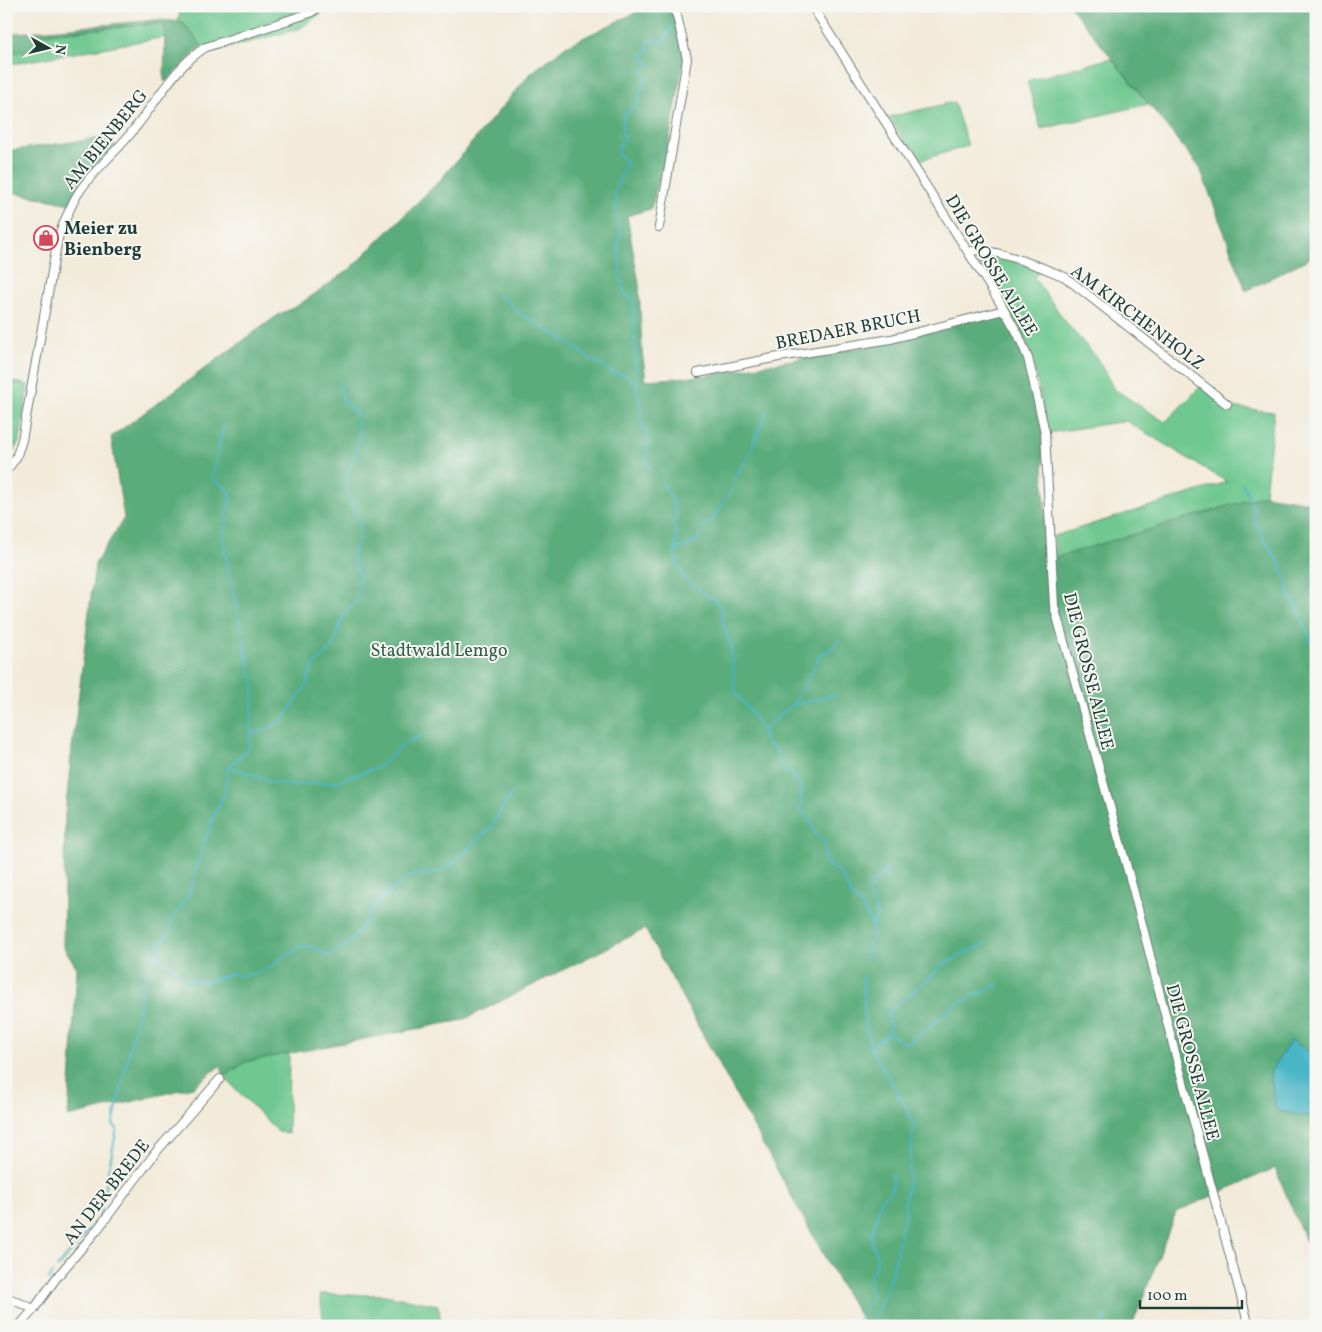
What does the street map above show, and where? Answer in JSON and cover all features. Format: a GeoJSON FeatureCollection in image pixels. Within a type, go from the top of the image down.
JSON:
{"type":"FeatureCollection","features":[{"type":"Feature","properties":{"kind":"street","name":"AM BIENBERG"},"geometry":{"type":"LineString","coordinates":[[6,471],[16,458],[22,440],[58,238],[78,193],[134,130],[177,72],[197,52],[206,47],[310,14],[321,6]]}},
{"type":"Feature","properties":{"kind":"street"},"geometry":{"type":"LineString","coordinates":[[659,227],[687,59],[673,6]]}},
{"type":"Feature","properties":{"kind":"street","name":"DIE GROSSE ALLEE"},"geometry":{"type":"LineString","coordinates":[[812,6],[1004,310],[1018,334],[1028,358],[1045,432],[1054,606],[1133,889],[1249,1326]]}},
{"type":"Feature","properties":{"kind":"street","name":"AM KIRCHENHOLZ"},"geometry":{"type":"LineString","coordinates":[[968,252],[973,250],[997,254],[1042,267],[1065,278],[1227,404]]}},
{"type":"Feature","properties":{"kind":"street","name":"BREDAER BRUCH"},"geometry":{"type":"LineString","coordinates":[[698,374],[773,358],[891,339],[1004,310]]}},
{"type":"Feature","properties":{"kind":"street","name":"AN DER BREDE"},"geometry":{"type":"LineString","coordinates":[[19,1326],[97,1230],[150,1160],[220,1079]]}},
{"type":"Feature","properties":{"kind":"street"},"geometry":{"type":"LineString","coordinates":[[6,1297],[34,1308]]}},
{"type":"Feature","properties":{"kind":"green space"},"geometry":{"type":"Polygon","coordinates":[[[181,6],[331,6],[299,29],[207,53],[184,24],[178,21],[181,6]]]}},
{"type":"Feature","properties":{"kind":"green space","name":"Stadtwald Lemgo"},"geometry":{"type":"Polygon","coordinates":[[[649,6],[671,6],[684,59],[669,143],[651,209],[627,216],[639,284],[642,351],[646,380],[704,376],[874,345],[997,313],[1006,318],[1026,359],[1042,431],[1047,560],[1265,495],[1316,503],[1316,1056],[1291,1040],[1270,1073],[1276,1110],[1304,1116],[1316,1114],[1316,1266],[1275,1168],[1176,1212],[1132,1326],[866,1326],[839,1283],[645,929],[463,1020],[245,1062],[224,1077],[221,1065],[193,1087],[68,1117],[77,968],[63,946],[65,815],[95,564],[124,518],[111,437],[278,315],[297,306],[349,270],[441,179],[530,74],[566,46],[649,6]]]}},
{"type":"Feature","properties":{"kind":"green space"},"geometry":{"type":"Polygon","coordinates":[[[1070,6],[1316,6],[1316,255],[1246,291],[1200,168],[1070,6]]]}},
{"type":"Feature","properties":{"kind":"green space"},"geometry":{"type":"Polygon","coordinates":[[[155,20],[173,21],[183,24],[202,46],[167,81],[164,81],[165,25],[154,24],[43,34],[25,51],[6,54],[6,34],[155,20]]]}},
{"type":"Feature","properties":{"kind":"green space"},"geometry":{"type":"Polygon","coordinates":[[[154,24],[165,26],[165,37],[6,65],[6,54],[25,51],[43,34],[154,24]]]}},
{"type":"Feature","properties":{"kind":"green space"},"geometry":{"type":"Polygon","coordinates":[[[1111,58],[1149,104],[1041,129],[1027,81],[1111,58]]]}},
{"type":"Feature","properties":{"kind":"green space"},"geometry":{"type":"Polygon","coordinates":[[[954,102],[968,146],[917,161],[889,117],[954,102]]]}},
{"type":"Feature","properties":{"kind":"green space"},"geometry":{"type":"Polygon","coordinates":[[[108,137],[117,146],[70,204],[6,191],[6,151],[108,137]]]}},
{"type":"Feature","properties":{"kind":"green space"},"geometry":{"type":"Polygon","coordinates":[[[976,253],[996,255],[1041,269],[1034,278],[1069,326],[1097,358],[1114,389],[1165,422],[1201,386],[1231,407],[1274,412],[1265,495],[1055,558],[1054,536],[1227,482],[1126,421],[1048,433],[1032,357],[1021,333],[974,256],[976,253]]]}},
{"type":"Feature","properties":{"kind":"green space"},"geometry":{"type":"Polygon","coordinates":[[[6,380],[28,385],[20,440],[6,465],[6,380]]]}},
{"type":"Feature","properties":{"kind":"green space"},"geometry":{"type":"Polygon","coordinates":[[[289,1052],[288,1134],[278,1132],[224,1077],[245,1062],[289,1052]]]}},
{"type":"Feature","properties":{"kind":"green space"},"geometry":{"type":"Polygon","coordinates":[[[320,1294],[385,1295],[438,1305],[442,1326],[324,1326],[320,1294]]]}},
{"type":"Feature","properties":{"kind":"water"},"geometry":{"type":"Polygon","coordinates":[[[1291,1040],[1316,1056],[1316,1114],[1304,1116],[1276,1110],[1270,1073],[1291,1040]]]}},
{"type":"Feature","properties":{"kind":"waterway"},"geometry":{"type":"LineString","coordinates":[[650,469],[646,458],[649,444],[640,421],[642,408],[637,389],[633,298],[626,296],[621,279],[618,240],[622,236],[615,212],[615,194],[627,163],[618,153],[620,144],[626,139],[622,133],[624,114],[637,106],[639,94],[646,80],[643,72],[648,63],[642,54],[648,50],[648,41],[664,42],[672,26]]}},
{"type":"Feature","properties":{"kind":"waterway"},"geometry":{"type":"LineString","coordinates":[[498,294],[521,314],[574,346],[590,359],[614,373],[625,375],[637,383]]}},
{"type":"Feature","properties":{"kind":"waterway"},"geometry":{"type":"LineString","coordinates":[[251,733],[267,730],[285,717],[306,686],[314,664],[328,653],[335,641],[343,615],[357,600],[360,577],[353,560],[354,549],[359,538],[360,524],[347,490],[347,476],[359,443],[359,428],[356,414],[343,400],[339,382]]}},
{"type":"Feature","properties":{"kind":"waterway"},"geometry":{"type":"LineString","coordinates":[[675,550],[697,541],[703,527],[714,519],[716,512],[731,493],[737,474],[752,449],[758,429],[764,422],[766,411]]}},
{"type":"Feature","properties":{"kind":"waterway"},"geometry":{"type":"LineString","coordinates":[[153,955],[159,950],[161,942],[168,934],[174,916],[183,905],[191,889],[198,861],[216,811],[225,793],[228,768],[249,748],[254,687],[223,538],[231,493],[212,478],[224,425]]}},
{"type":"Feature","properties":{"kind":"waterway"},"geometry":{"type":"LineString","coordinates":[[1242,482],[1253,506],[1255,524],[1262,532],[1262,538],[1281,564],[1290,597],[1293,598],[1316,654]]}},
{"type":"Feature","properties":{"kind":"waterway"},"geometry":{"type":"LineString","coordinates":[[662,483],[672,499],[676,517],[675,556],[682,576],[690,585],[714,599],[721,609],[723,625],[731,643],[735,692],[756,719],[764,733],[766,744],[776,749],[781,769],[798,781],[801,789],[801,810],[810,821],[815,834],[825,841],[824,861],[842,875],[850,894],[864,909],[872,926],[873,935],[864,961]]}},
{"type":"Feature","properties":{"kind":"waterway"},"geometry":{"type":"LineString","coordinates":[[763,730],[793,704],[806,685],[821,653],[832,649],[838,640]]}},
{"type":"Feature","properties":{"kind":"waterway"},"geometry":{"type":"LineString","coordinates":[[794,704],[835,695]]}},
{"type":"Feature","properties":{"kind":"waterway"},"geometry":{"type":"LineString","coordinates":[[230,768],[249,773],[273,783],[291,785],[335,782],[379,767],[405,743],[421,736]]}},
{"type":"Feature","properties":{"kind":"waterway"},"geometry":{"type":"LineString","coordinates":[[153,955],[163,959],[182,976],[203,982],[233,973],[238,976],[261,971],[269,968],[283,956],[293,953],[305,945],[327,955],[336,951],[345,946],[358,932],[381,898],[408,877],[435,873],[448,868],[491,827],[512,792]]}},
{"type":"Feature","properties":{"kind":"waterway"},"geometry":{"type":"LineString","coordinates":[[872,926],[877,916],[873,901],[868,896],[869,891],[887,869]]}},
{"type":"Feature","properties":{"kind":"waterway"},"geometry":{"type":"LineString","coordinates":[[888,1034],[890,1024],[887,1013],[926,981],[943,964],[986,943]]}},
{"type":"Feature","properties":{"kind":"waterway"},"geometry":{"type":"LineString","coordinates":[[57,1268],[99,1218],[117,1128],[113,1125],[147,970]]}},
{"type":"Feature","properties":{"kind":"waterway"},"geometry":{"type":"LineString","coordinates":[[863,977],[865,1022],[872,1051],[893,1084],[914,1123],[905,1200],[905,1218],[892,1273],[872,1326]]}},
{"type":"Feature","properties":{"kind":"waterway"},"geometry":{"type":"LineString","coordinates":[[871,1046],[888,1034],[907,1044],[957,1004],[997,985]]}},
{"type":"Feature","properties":{"kind":"waterway"},"geometry":{"type":"LineString","coordinates":[[855,1326],[871,1298],[870,1275],[874,1270],[877,1260],[871,1235],[881,1198],[891,1192],[893,1183],[891,1174]]}},
{"type":"Feature","properties":{"kind":"waterway"},"geometry":{"type":"LineString","coordinates":[[48,1281],[52,1274]]}},
{"type":"Feature","properties":{"kind":"waterway"},"geometry":{"type":"LineString","coordinates":[[16,1320],[20,1315]]}},
{"type":"Feature","properties":{"kind":"waterway"},"geometry":{"type":"LineString","coordinates":[[1103,1326],[1106,1317]]}},
{"type":"Feature","properties":{"kind":"place","name":"Meier zu Bienberg"},"geometry":{"type":"Point","coordinates":[46,238]}}]}
